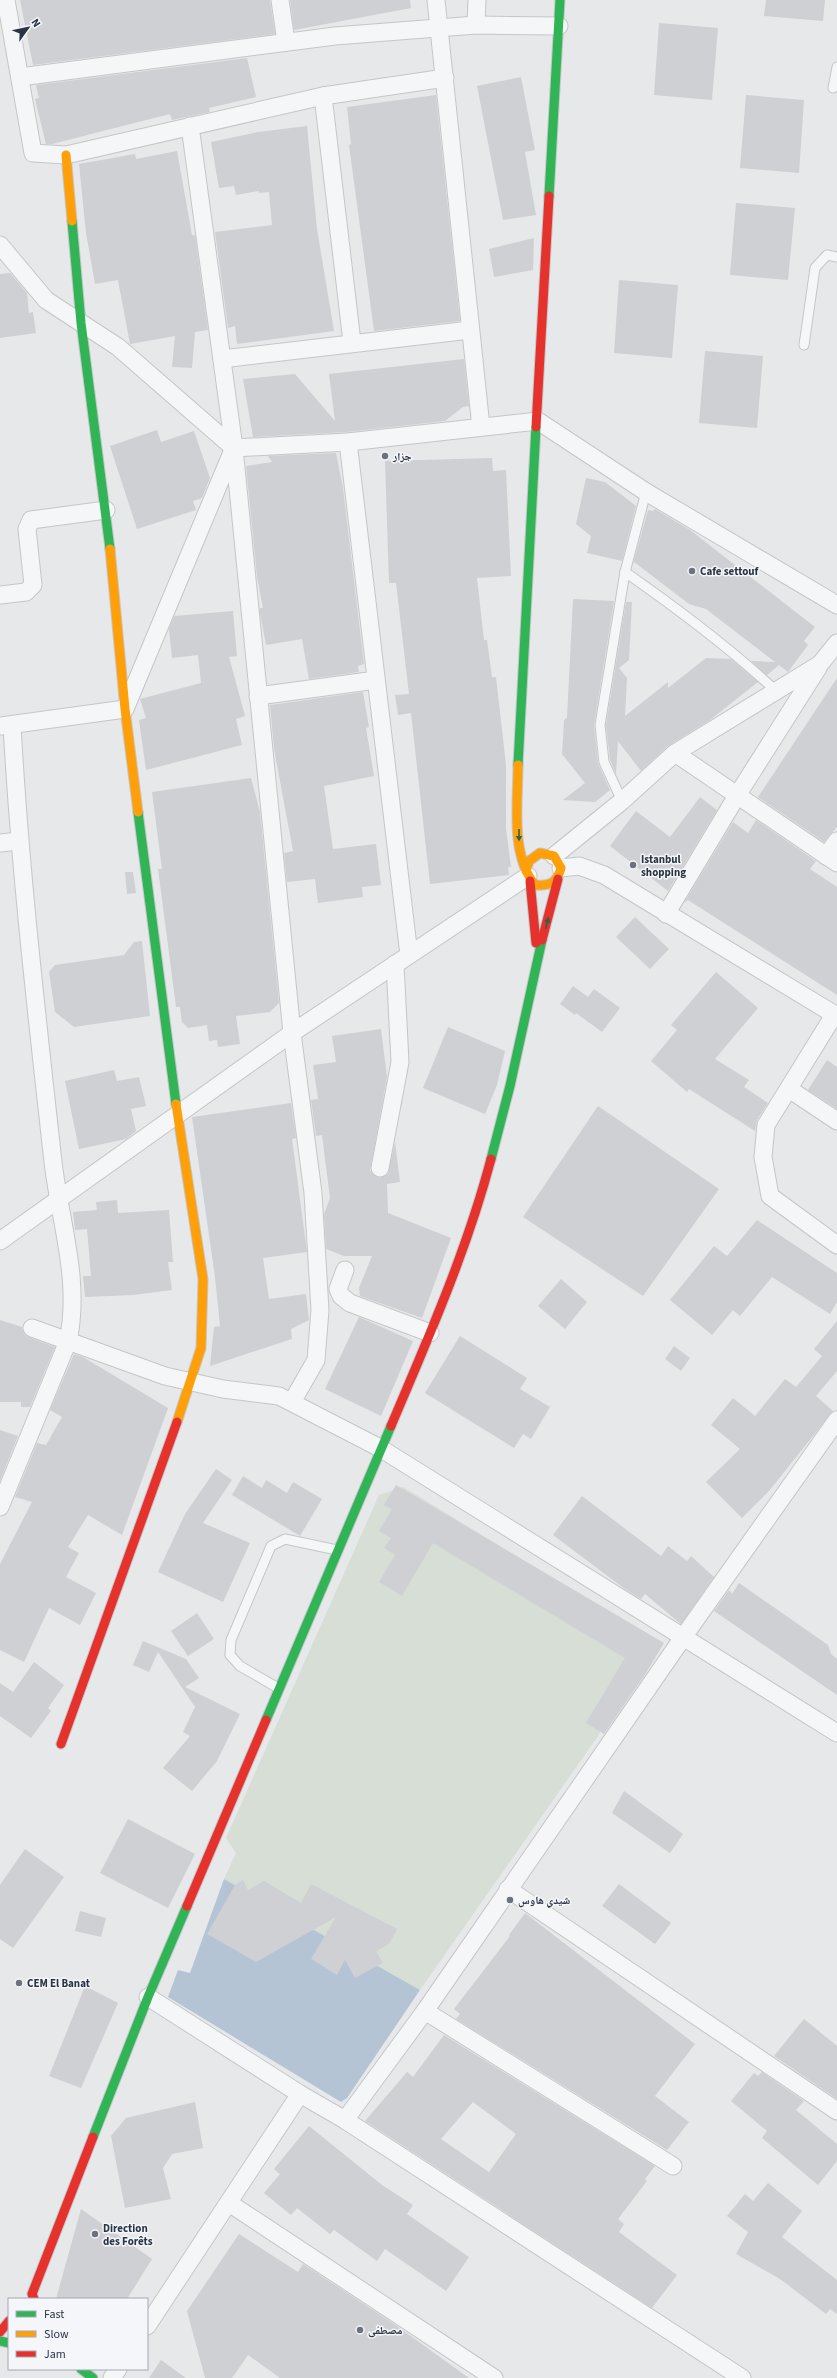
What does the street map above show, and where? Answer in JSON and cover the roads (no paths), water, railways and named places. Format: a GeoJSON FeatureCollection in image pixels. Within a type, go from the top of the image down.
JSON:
{"type":"FeatureCollection","features":[{"type":"Feature","properties":{"kind":"main road"},"geometry":{"type":"LineString","coordinates":[[551,860],[548,886],[541,887],[528,876],[519,847],[518,747],[538,421],[560,0]]}},
{"type":"Feature","properties":{"kind":"main road"},"geometry":{"type":"LineString","coordinates":[[61,1744],[201,1348],[203,1279],[177,1114],[125,710],[106,510],[81,323],[66,155]]}},
{"type":"Feature","properties":{"kind":"main road"},"geometry":{"type":"LineString","coordinates":[[519,798],[528,818]]}},
{"type":"Feature","properties":{"kind":"main road"},"geometry":{"type":"LineString","coordinates":[[537,961],[528,876],[529,860],[537,853],[551,860]]}},
{"type":"Feature","properties":{"kind":"main road"},"geometry":{"type":"LineString","coordinates":[[31,2297],[148,1997],[430,1333],[482,1188],[510,1086],[537,961],[551,860]]}},
{"type":"Feature","properties":{"kind":"main road"},"geometry":{"type":"LineString","coordinates":[[0,2332],[8,2322]]}},
{"type":"Feature","properties":{"kind":"main road"},"geometry":{"type":"LineString","coordinates":[[82,2370],[93,2378]]}},
{"type":"Feature","properties":{"kind":"street"},"geometry":{"type":"LineString","coordinates":[[6,0],[33,154],[66,155],[323,96],[445,78]]}},
{"type":"Feature","properties":{"kind":"street"},"geometry":{"type":"LineString","coordinates":[[280,0],[286,42]]}},
{"type":"Feature","properties":{"kind":"street"},"geometry":{"type":"LineString","coordinates":[[436,0],[481,427]]}},
{"type":"Feature","properties":{"kind":"street"},"geometry":{"type":"LineString","coordinates":[[476,25],[477,0]]}},
{"type":"Feature","properties":{"kind":"street"},"geometry":{"type":"LineString","coordinates":[[20,77],[286,42],[476,25],[559,26]]}},
{"type":"Feature","properties":{"kind":"street"},"geometry":{"type":"LineString","coordinates":[[323,96],[352,342]]}},
{"type":"Feature","properties":{"kind":"street"},"geometry":{"type":"LineString","coordinates":[[190,126],[234,448],[292,1033],[313,1193],[320,1310],[316,1360],[292,1402]]}},
{"type":"Feature","properties":{"kind":"street"},"geometry":{"type":"LineString","coordinates":[[0,246],[46,300],[118,347],[234,448],[348,442],[538,421],[646,492],[837,605]]}},
{"type":"Feature","properties":{"kind":"street"},"geometry":{"type":"LineString","coordinates":[[222,359],[352,342],[470,330]]}},
{"type":"Feature","properties":{"kind":"street"},"geometry":{"type":"LineString","coordinates":[[348,442],[376,680],[402,960],[400,1062],[380,1168]]}},
{"type":"Feature","properties":{"kind":"street"},"geometry":{"type":"LineString","coordinates":[[0,1507],[68,1341],[72,1325],[72,1270],[58,1202],[6,726],[125,710],[234,448]]}},
{"type":"Feature","properties":{"kind":"street"},"geometry":{"type":"LineString","coordinates":[[0,596],[26,592],[33,585],[27,529],[32,520],[106,510]]}},
{"type":"Feature","properties":{"kind":"street"},"geometry":{"type":"LineString","coordinates":[[666,914],[738,794],[820,664],[837,643]]}},
{"type":"Feature","properties":{"kind":"street"},"geometry":{"type":"LineString","coordinates":[[551,860],[622,801],[675,753],[820,664]]}},
{"type":"Feature","properties":{"kind":"street"},"geometry":{"type":"LineString","coordinates":[[258,696],[376,680]]}},
{"type":"Feature","properties":{"kind":"street"},"geometry":{"type":"LineString","coordinates":[[675,753],[738,794],[832,860],[837,841]]}},
{"type":"Feature","properties":{"kind":"street"},"geometry":{"type":"LineString","coordinates":[[0,843],[18,841]]}},
{"type":"Feature","properties":{"kind":"street"},"geometry":{"type":"LineString","coordinates":[[551,860],[596,871],[836,1016],[766,1125],[763,1157],[770,1196],[837,1245]]}},
{"type":"Feature","properties":{"kind":"street"},"geometry":{"type":"LineString","coordinates":[[0,1241],[58,1202],[177,1114],[292,1033],[528,876]]}},
{"type":"Feature","properties":{"kind":"street"},"geometry":{"type":"LineString","coordinates":[[789,1089],[837,1121]]}},
{"type":"Feature","properties":{"kind":"street"},"geometry":{"type":"LineString","coordinates":[[344,1270],[338,1289],[342,1296],[350,1303],[430,1333]]}},
{"type":"Feature","properties":{"kind":"street"},"geometry":{"type":"LineString","coordinates":[[32,1328],[165,1376],[224,1390],[280,1396],[292,1402],[380,1448],[684,1636],[837,1733]]}},
{"type":"Feature","properties":{"kind":"street"},"geometry":{"type":"LineString","coordinates":[[345,2120],[425,2011],[684,1636],[837,1420]]}},
{"type":"Feature","properties":{"kind":"street"},"geometry":{"type":"LineString","coordinates":[[508,1889],[837,2111]]}},
{"type":"Feature","properties":{"kind":"street"},"geometry":{"type":"LineString","coordinates":[[148,1997],[300,2094],[345,2120],[742,2378]]}},
{"type":"Feature","properties":{"kind":"street"},"geometry":{"type":"LineString","coordinates":[[425,2011],[673,2166]]}},
{"type":"Feature","properties":{"kind":"street"},"geometry":{"type":"LineString","coordinates":[[148,2324],[300,2094]]}},
{"type":"Feature","properties":{"kind":"street"},"geometry":{"type":"LineString","coordinates":[[228,2203],[494,2378]]}},
{"type":"Feature","properties":{"kind":"lane"},"geometry":{"type":"LineString","coordinates":[[833,88],[837,67]]}},
{"type":"Feature","properties":{"kind":"lane"},"geometry":{"type":"LineString","coordinates":[[804,346],[815,268],[827,255],[837,257]]}},
{"type":"Feature","properties":{"kind":"lane"},"geometry":{"type":"LineString","coordinates":[[622,801],[604,762],[600,725],[625,572],[646,492]]}},
{"type":"Feature","properties":{"kind":"lane"},"geometry":{"type":"LineString","coordinates":[[625,572],[672,604],[739,656],[776,691]]}},
{"type":"Feature","properties":{"kind":"lane"},"geometry":{"type":"LineString","coordinates":[[278,1688],[240,1666],[230,1655],[231,1640],[271,1546],[285,1539],[337,1550]]}},
{"type":"Feature","properties":{"kind":"water"},"geometry":{"type":"Polygon","coordinates":[[[224,1879],[420,1990],[347,2098],[341,2102],[168,1997],[178,1970],[190,1973],[224,1879]]]}},
{"type":"Feature","properties":{"kind":"place","name":"جزار"},"geometry":{"type":"Point","coordinates":[385,456]}},
{"type":"Feature","properties":{"kind":"place","name":"Cafe settouf"},"geometry":{"type":"Point","coordinates":[692,571]}},
{"type":"Feature","properties":{"kind":"place","name":"Istanbul shopping"},"geometry":{"type":"Point","coordinates":[633,865]}},
{"type":"Feature","properties":{"kind":"place","name":"شيدي هاوس"},"geometry":{"type":"Point","coordinates":[510,1900]}},
{"type":"Feature","properties":{"kind":"place","name":"CEM El Banat"},"geometry":{"type":"Point","coordinates":[19,1983]}},
{"type":"Feature","properties":{"kind":"place","name":"Direction des Forêts"},"geometry":{"type":"Point","coordinates":[95,2234]}},
{"type":"Feature","properties":{"kind":"place","name":"مصطفى"},"geometry":{"type":"Point","coordinates":[360,2330]}}]}
